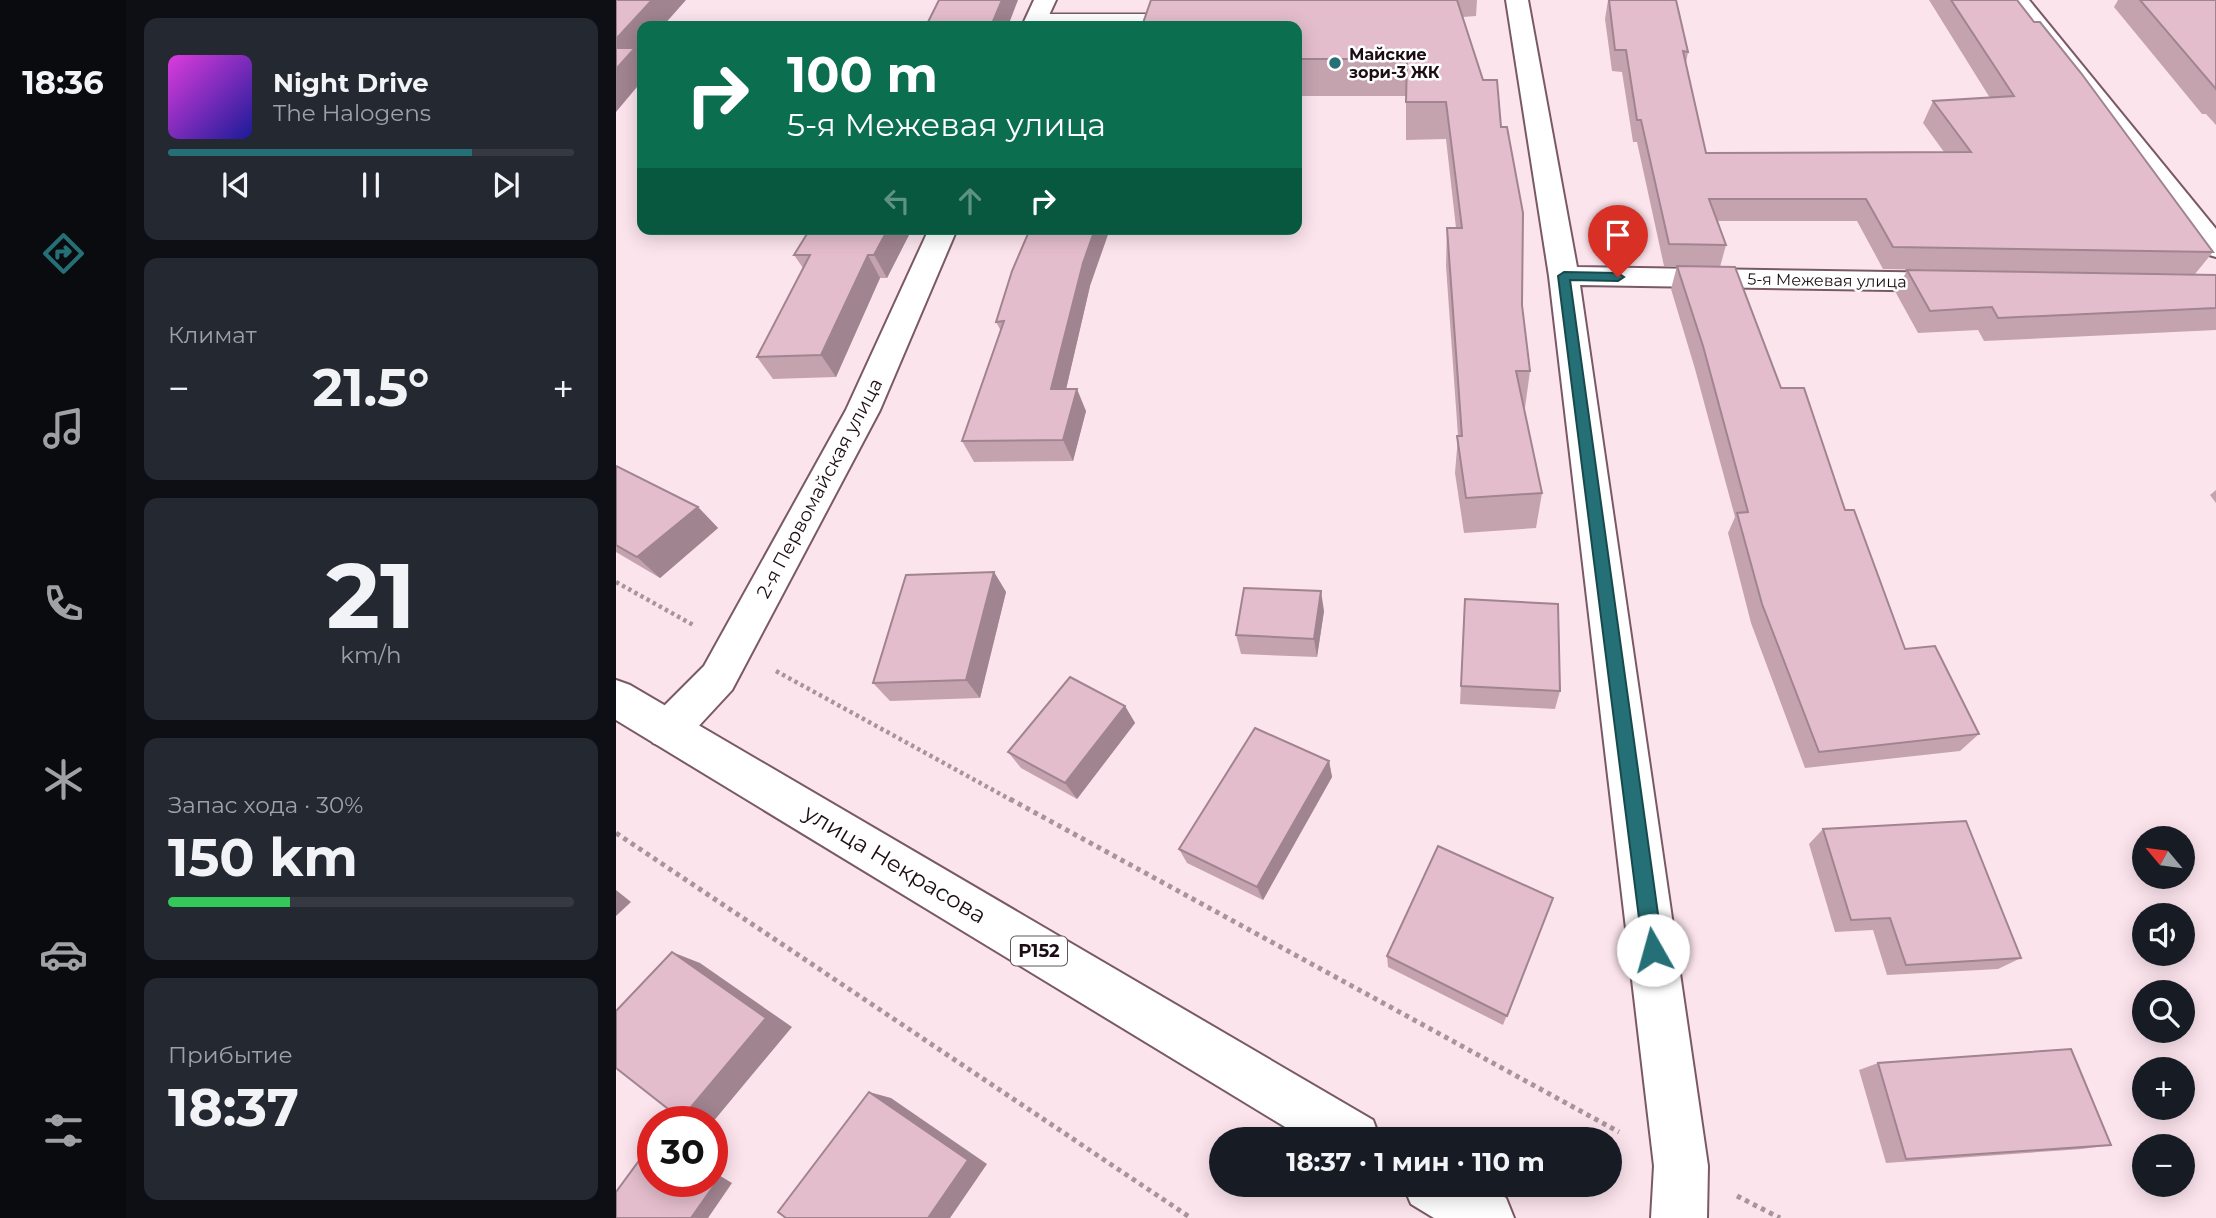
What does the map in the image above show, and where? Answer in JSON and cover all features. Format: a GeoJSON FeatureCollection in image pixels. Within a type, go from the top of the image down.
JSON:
{"type":"FeatureCollection","features":[{"type":"Feature","properties":{"kind":"street"},"geometry":{"type":"LineString","coordinates":[[1517,0],[1564,276],[1681,1166],[1679,1218]]}},
{"type":"Feature","properties":{"kind":"street"},"geometry":{"type":"LineString","coordinates":[[2018,0],[2216,248]]}},
{"type":"Feature","properties":{"kind":"street","name":"2-я Первомайская улица"},"geometry":{"type":"LineString","coordinates":[[668,730],[718,678],[863,410],[940,235]]}},
{"type":"Feature","properties":{"kind":"street","name":"5-я Межевая улица"},"geometry":{"type":"LineString","coordinates":[[1564,276],[1980,282]]}},
{"type":"Feature","properties":{"kind":"street","name":"улица Некрасова"},"geometry":{"type":"LineString","coordinates":[[616,698],[1334,1127]]}},
{"type":"Feature","properties":{"kind":"street"},"geometry":{"type":"LineString","coordinates":[[1450,1197],[1486,1218]]}},
{"type":"Feature","properties":{"kind":"lane"},"geometry":{"type":"LineString","coordinates":[[1038,15],[1151,19]]}},
{"type":"Feature","properties":{"kind":"path"},"geometry":{"type":"LineString","coordinates":[[616,582],[1780,1218]]}},
{"type":"Feature","properties":{"kind":"path"},"geometry":{"type":"LineString","coordinates":[[616,833],[1191,1218]]}},
{"type":"Feature","properties":{"kind":"building"},"geometry":{"type":"Polygon","coordinates":[[[616,0],[652,0],[616,39],[616,0]]]}},
{"type":"Feature","properties":{"kind":"building"},"geometry":{"type":"Polygon","coordinates":[[[939,0],[1002,0],[993,21],[928,21],[939,0]]]}},
{"type":"Feature","properties":{"kind":"building"},"geometry":{"type":"Polygon","coordinates":[[[1151,0],[1457,0],[1483,80],[1497,80],[1501,127],[1507,127],[1523,213],[1522,305],[1530,371],[1516,371],[1542,493],[1466,498],[1457,436],[1462,436],[1447,228],[1462,228],[1446,102],[1406,102],[1407,59],[1302,59],[1302,21],[1144,21],[1151,0]]]}},
{"type":"Feature","properties":{"kind":"building"},"geometry":{"type":"Polygon","coordinates":[[[1609,0],[1676,0],[1688,52],[1683,51],[1706,153],[1971,152],[1933,101],[2014,96],[1951,0],[2017,0],[2034,22],[2040,22],[2081,73],[2213,252],[1893,247],[1866,199],[1709,199],[1726,245],[1669,244],[1641,120],[1637,120],[1626,50],[1615,50],[1609,0]]]}},
{"type":"Feature","properties":{"kind":"building"},"geometry":{"type":"Polygon","coordinates":[[[2140,0],[2216,0],[2216,89],[2140,0]]]}},
{"type":"Feature","properties":{"kind":"building"},"geometry":{"type":"Polygon","coordinates":[[[616,48],[635,48],[616,69],[616,48]]]}},
{"type":"Feature","properties":{"kind":"building"},"geometry":{"type":"Polygon","coordinates":[[[806,235],[885,235],[874,255],[868,255],[821,355],[757,357],[810,255],[794,255],[806,235]]]}},
{"type":"Feature","properties":{"kind":"building"},"geometry":{"type":"Polygon","coordinates":[[[1027,235],[1093,235],[1083,263],[1051,389],[1077,389],[1063,440],[962,441],[1004,321],[996,322],[1012,271],[1027,235]]]}},
{"type":"Feature","properties":{"kind":"building"},"geometry":{"type":"Polygon","coordinates":[[[1677,266],[1735,267],[1781,388],[1804,388],[1845,510],[1854,510],[1905,649],[1935,646],[1979,734],[1819,752],[1762,604],[1737,513],[1748,512],[1703,346],[1677,266]]]}},
{"type":"Feature","properties":{"kind":"building"},"geometry":{"type":"Polygon","coordinates":[[[1907,270],[2216,275],[2216,308],[1998,318],[1992,307],[1930,311],[1907,270]]]}},
{"type":"Feature","properties":{"kind":"building"},"geometry":{"type":"Polygon","coordinates":[[[616,466],[698,507],[637,557],[616,545],[616,466]]]}},
{"type":"Feature","properties":{"kind":"building"},"geometry":{"type":"Polygon","coordinates":[[[994,572],[966,680],[873,683],[906,575],[994,572]]]}},
{"type":"Feature","properties":{"kind":"building"},"geometry":{"type":"Polygon","coordinates":[[[1244,588],[1321,591],[1314,639],[1236,635],[1244,588]]]}},
{"type":"Feature","properties":{"kind":"building"},"geometry":{"type":"Polygon","coordinates":[[[1465,599],[1558,604],[1560,691],[1461,686],[1465,599]]]}},
{"type":"Feature","properties":{"kind":"building"},"geometry":{"type":"Polygon","coordinates":[[[1070,677],[1125,706],[1065,783],[1008,752],[1070,677]]]}},
{"type":"Feature","properties":{"kind":"building"},"geometry":{"type":"Polygon","coordinates":[[[1255,728],[1329,761],[1257,887],[1179,849],[1255,728]]]}},
{"type":"Feature","properties":{"kind":"building"},"geometry":{"type":"Polygon","coordinates":[[[1966,821],[2021,958],[1906,965],[1890,918],[1851,920],[1823,829],[1966,821]]]}},
{"type":"Feature","properties":{"kind":"building"},"geometry":{"type":"Polygon","coordinates":[[[1438,846],[1553,898],[1507,1016],[1387,956],[1438,846]]]}},
{"type":"Feature","properties":{"kind":"building"},"geometry":{"type":"Polygon","coordinates":[[[672,952],[766,1018],[692,1106],[664,1106],[616,1068],[616,1011],[672,952]]]}},
{"type":"Feature","properties":{"kind":"building"},"geometry":{"type":"Polygon","coordinates":[[[2071,1049],[2111,1145],[1906,1159],[1878,1063],[2071,1049]]]}},
{"type":"Feature","properties":{"kind":"building"},"geometry":{"type":"Polygon","coordinates":[[[869,1092],[968,1160],[928,1218],[786,1218],[778,1212],[869,1092]]]}},
{"type":"Feature","properties":{"kind":"building"},"geometry":{"type":"Polygon","coordinates":[[[637,1163],[637,1197],[706,1197],[691,1218],[616,1218],[616,1192],[637,1163]]]}},
{"type":"Feature","properties":{"kind":"place","name":"Майские зори-3 ЖК"},"geometry":{"type":"Point","coordinates":[1335,63]}},
{"type":"Feature","properties":{"kind":"route"},"geometry":{"type":"LineString","coordinates":[[1618,277],[1564,276],[1653,950]]}}]}
